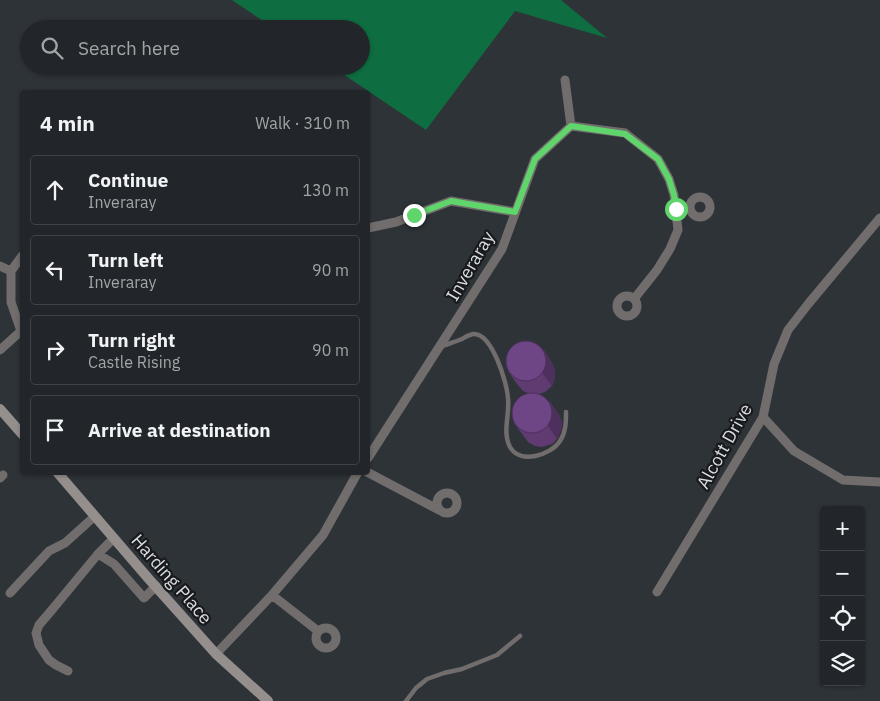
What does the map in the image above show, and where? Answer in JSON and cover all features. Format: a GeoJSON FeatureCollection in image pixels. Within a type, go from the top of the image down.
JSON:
{"type":"FeatureCollection","features":[{"type":"Feature","properties":{"kind":"main road"},"geometry":{"type":"LineString","coordinates":[[0,409],[20,432]]}},
{"type":"Feature","properties":{"kind":"main road","name":"Harding Place"},"geometry":{"type":"LineString","coordinates":[[60,475],[216,654],[268,701]]}},
{"type":"Feature","properties":{"kind":"street"},"geometry":{"type":"LineString","coordinates":[[565,80],[571,126],[625,134],[658,159],[669,179],[674,195],[678,230],[670,249],[657,270],[634,298]]}},
{"type":"Feature","properties":{"kind":"street","name":"Inveraray"},"geometry":{"type":"LineString","coordinates":[[370,455],[502,249],[535,159],[571,126]]}},
{"type":"Feature","properties":{"kind":"street"},"geometry":{"type":"LineString","coordinates":[[370,228],[396,222],[451,201],[515,212]]}},
{"type":"Feature","properties":{"kind":"street"},"geometry":{"type":"LineString","coordinates":[[676,209],[689,208]]}},
{"type":"Feature","properties":{"kind":"street","name":"Alcott Drive"},"geometry":{"type":"LineString","coordinates":[[657,592],[763,417],[774,364],[788,330],[809,302],[880,218]]}},
{"type":"Feature","properties":{"kind":"street"},"geometry":{"type":"LineString","coordinates":[[20,259],[12,271],[11,302],[20,327]]}},
{"type":"Feature","properties":{"kind":"street"},"geometry":{"type":"LineString","coordinates":[[0,266],[12,271]]}},
{"type":"Feature","properties":{"kind":"street"},"geometry":{"type":"LineString","coordinates":[[0,350],[20,334]]}},
{"type":"Feature","properties":{"kind":"street"},"geometry":{"type":"LineString","coordinates":[[763,417],[794,451],[843,480],[880,482]]}},
{"type":"Feature","properties":{"kind":"street"},"geometry":{"type":"LineString","coordinates":[[370,474],[439,510]]}},
{"type":"Feature","properties":{"kind":"street"},"geometry":{"type":"LineString","coordinates":[[216,654],[272,595],[323,535],[356,475]]}},
{"type":"Feature","properties":{"kind":"street"},"geometry":{"type":"LineString","coordinates":[[10,593],[48,551],[65,543],[95,516]]}},
{"type":"Feature","properties":{"kind":"street"},"geometry":{"type":"LineString","coordinates":[[68,671],[49,660],[39,645],[36,633],[39,625],[98,554],[114,538]]}},
{"type":"Feature","properties":{"kind":"street"},"geometry":{"type":"LineString","coordinates":[[98,554],[114,564],[144,598],[156,586]]}},
{"type":"Feature","properties":{"kind":"street"},"geometry":{"type":"LineString","coordinates":[[272,595],[318,631]]}},
{"type":"Feature","properties":{"kind":"lane"},"geometry":{"type":"LineString","coordinates":[[439,347],[473,334],[480,336],[488,343],[498,360],[506,386],[508,398],[506,425],[508,443],[511,450],[516,454],[537,456],[555,447],[564,434],[566,412]]}},
{"type":"Feature","properties":{"kind":"lane"},"geometry":{"type":"LineString","coordinates":[[406,701],[416,688],[427,679],[462,669],[497,655],[520,636]]}},
{"type":"Feature","properties":{"kind":"green space"},"geometry":{"type":"Polygon","coordinates":[[[232,0],[561,0],[607,38],[515,11],[426,130],[370,92],[370,90],[367,90],[344,75],[370,75],[370,20],[262,20],[232,0]]]}},
{"type":"Feature","properties":{"kind":"building"},"geometry":{"type":"Polygon","coordinates":[[[530,341],[537,344],[543,350],[546,361],[545,369],[537,378],[530,381],[522,381],[515,378],[507,369],[506,357],[509,350],[518,342],[530,341]]]}},
{"type":"Feature","properties":{"kind":"building"},"geometry":{"type":"Polygon","coordinates":[[[536,393],[543,396],[549,402],[552,413],[551,421],[543,430],[536,433],[528,433],[521,430],[513,421],[512,409],[515,402],[524,394],[536,393]]]}},
{"type":"Feature","properties":{"kind":"route"},"geometry":{"type":"LineString","coordinates":[[414,215],[451,201],[515,212],[535,159],[571,126],[625,134],[658,159],[669,179],[676,209]]}}]}
